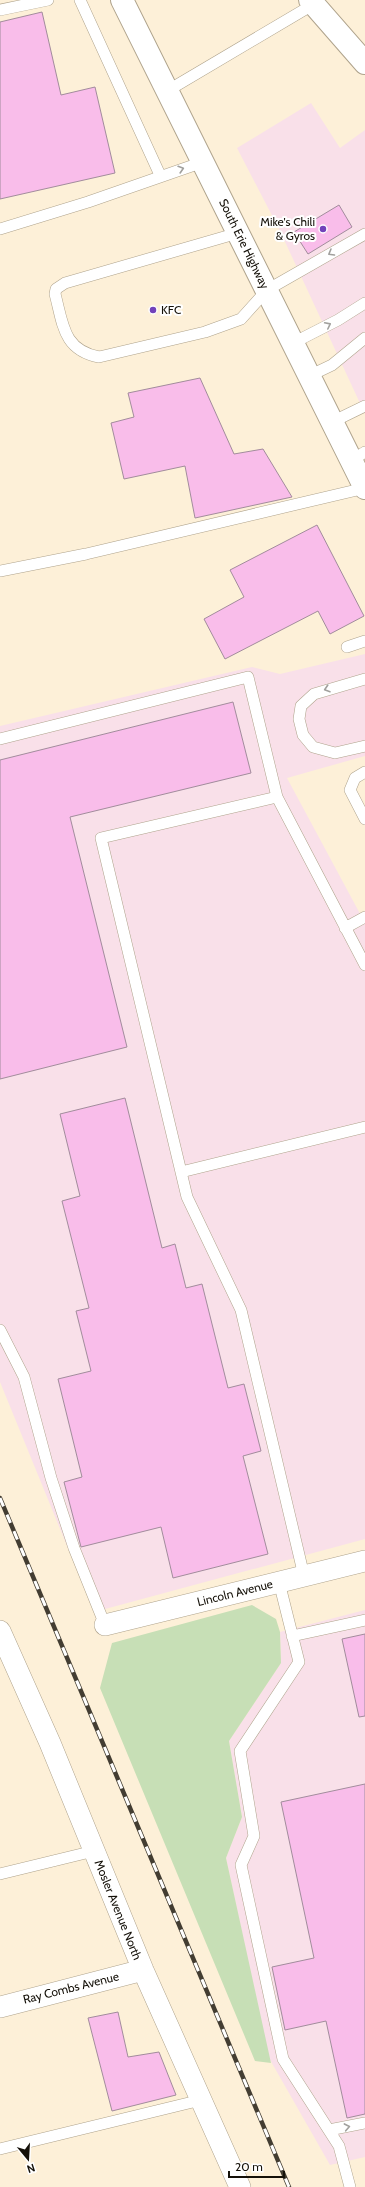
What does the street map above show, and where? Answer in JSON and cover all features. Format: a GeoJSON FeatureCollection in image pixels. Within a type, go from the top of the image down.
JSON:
{"type":"FeatureCollection","features":[{"type":"Feature","properties":{"kind":"main road","name":"South Erie Highway"},"geometry":{"type":"LineString","coordinates":[[122,0],[332,422],[358,457],[365,488]]}},
{"type":"Feature","properties":{"kind":"main road"},"geometry":{"type":"LineString","coordinates":[[312,2],[365,63]]}},
{"type":"Feature","properties":{"kind":"street","name":"Lincoln Avenue"},"geometry":{"type":"LineString","coordinates":[[105,1625],[365,1561]]}},
{"type":"Feature","properties":{"kind":"street","name":"Mosler Avenue North"},"geometry":{"type":"LineString","coordinates":[[2,1643],[50,1743],[143,1970],[240,2187]]}},
{"type":"Feature","properties":{"kind":"street","name":"Ray Combs Avenue"},"geometry":{"type":"LineString","coordinates":[[0,2007],[143,1970]]}},
{"type":"Feature","properties":{"kind":"lane"},"geometry":{"type":"LineString","coordinates":[[0,10],[48,0]]}},
{"type":"Feature","properties":{"kind":"lane"},"geometry":{"type":"LineString","coordinates":[[80,0],[160,176]]}},
{"type":"Feature","properties":{"kind":"lane"},"geometry":{"type":"LineString","coordinates":[[168,91],[312,2]]}},
{"type":"Feature","properties":{"kind":"lane"},"geometry":{"type":"LineString","coordinates":[[0,229],[88,202],[203,162]]}},
{"type":"Feature","properties":{"kind":"lane"},"geometry":{"type":"LineString","coordinates":[[238,233],[65,283],[56,289],[55,294],[66,335],[74,346],[85,354],[99,357],[205,332],[240,319],[267,290],[365,234]]}},
{"type":"Feature","properties":{"kind":"lane"},"geometry":{"type":"LineString","coordinates":[[293,343],[338,320],[365,303]]}},
{"type":"Feature","properties":{"kind":"lane"},"geometry":{"type":"LineString","coordinates":[[309,376],[332,365],[365,338]]}},
{"type":"Feature","properties":{"kind":"lane"},"geometry":{"type":"LineString","coordinates":[[332,422],[365,406]]}},
{"type":"Feature","properties":{"kind":"lane"},"geometry":{"type":"LineString","coordinates":[[0,571],[86,554],[365,488]]}},
{"type":"Feature","properties":{"kind":"lane"},"geometry":{"type":"LineString","coordinates":[[347,647],[365,641]]}},
{"type":"Feature","properties":{"kind":"lane"},"geometry":{"type":"LineString","coordinates":[[0,739],[248,677],[277,797],[365,965]]}},
{"type":"Feature","properties":{"kind":"lane"},"geometry":{"type":"LineString","coordinates":[[365,679],[314,694],[301,706],[299,719],[303,735],[313,747],[335,753],[365,746]]}},
{"type":"Feature","properties":{"kind":"lane"},"geometry":{"type":"LineString","coordinates":[[365,772],[355,778],[350,790],[365,818]]}},
{"type":"Feature","properties":{"kind":"lane"},"geometry":{"type":"LineString","coordinates":[[277,797],[101,838],[187,1197],[241,1310],[304,1576]]}},
{"type":"Feature","properties":{"kind":"lane"},"geometry":{"type":"LineString","coordinates":[[345,928],[365,917]]}},
{"type":"Feature","properties":{"kind":"lane"},"geometry":{"type":"LineString","coordinates":[[181,1172],[365,1127]]}},
{"type":"Feature","properties":{"kind":"lane"},"geometry":{"type":"LineString","coordinates":[[0,1330],[24,1377],[51,1478],[74,1548],[105,1625]]}},
{"type":"Feature","properties":{"kind":"lane"},"geometry":{"type":"LineString","coordinates":[[279,1582],[299,1662],[240,1751],[254,1836],[241,1865],[283,2059],[339,2146],[350,2187]]}},
{"type":"Feature","properties":{"kind":"lane"},"geometry":{"type":"LineString","coordinates":[[292,1636],[365,1620]]}},
{"type":"Feature","properties":{"kind":"lane"},"geometry":{"type":"LineString","coordinates":[[0,1874],[94,1851]]}},
{"type":"Feature","properties":{"kind":"lane"},"geometry":{"type":"LineString","coordinates":[[0,2149],[201,2100]]}},
{"type":"Feature","properties":{"kind":"lane"},"geometry":{"type":"LineString","coordinates":[[329,2130],[365,2123]]}},
{"type":"Feature","properties":{"kind":"shaded area"},"geometry":{"type":"Polygon","coordinates":[[[311,103],[340,148],[365,130],[365,414],[280,231],[237,148],[311,103]]]}},
{"type":"Feature","properties":{"kind":"shaded area"},"geometry":{"type":"Polygon","coordinates":[[[365,654],[365,756],[287,778],[365,923],[365,1539],[94,1612],[0,1382],[0,726],[252,667],[280,674],[365,654]]]}},
{"type":"Feature","properties":{"kind":"shaded area"},"geometry":{"type":"Polygon","coordinates":[[[365,1610],[365,2157],[330,2165],[269,2058],[226,1858],[242,1817],[229,1741],[281,1663],[280,1632],[365,1610]]]}},
{"type":"Feature","properties":{"kind":"green space"},"geometry":{"type":"Polygon","coordinates":[[[252,1605],[276,1619],[280,1632],[281,1663],[229,1741],[242,1817],[226,1858],[271,2063],[255,2061],[100,1688],[112,1643],[252,1605]]]}},
{"type":"Feature","properties":{"kind":"building"},"geometry":{"type":"Polygon","coordinates":[[[42,12],[61,95],[95,87],[115,173],[0,199],[0,22],[42,12]]]}},
{"type":"Feature","properties":{"kind":"building","name":"Mike's Chili & Gyros"},"geometry":{"type":"Polygon","coordinates":[[[339,205],[352,227],[308,254],[294,232],[339,205]]]}},
{"type":"Feature","properties":{"kind":"building"},"geometry":{"type":"Polygon","coordinates":[[[200,378],[234,454],[263,449],[292,497],[195,518],[185,466],[124,479],[111,423],[134,417],[128,393],[200,378]]]}},
{"type":"Feature","properties":{"kind":"building"},"geometry":{"type":"Polygon","coordinates":[[[317,525],[364,616],[330,634],[318,611],[225,659],[204,619],[244,597],[230,570],[317,525]]]}},
{"type":"Feature","properties":{"kind":"building"},"geometry":{"type":"Polygon","coordinates":[[[233,702],[251,773],[70,817],[127,1047],[0,1079],[0,760],[233,702]]]}},
{"type":"Feature","properties":{"kind":"building"},"geometry":{"type":"Polygon","coordinates":[[[125,1098],[162,1248],[175,1244],[186,1288],[202,1284],[228,1388],[244,1384],[261,1451],[243,1456],[268,1554],[173,1578],[161,1527],[81,1547],[64,1482],[82,1477],[58,1379],[91,1371],[76,1311],[89,1308],[62,1201],[80,1196],[60,1114],[125,1098]]]}},
{"type":"Feature","properties":{"kind":"building"},"geometry":{"type":"Polygon","coordinates":[[[365,1634],[365,1716],[359,1717],[342,1639],[365,1634]]]}},
{"type":"Feature","properties":{"kind":"building"},"geometry":{"type":"Polygon","coordinates":[[[365,1784],[365,2114],[347,2118],[326,2021],[285,2030],[272,1967],[314,1958],[281,1802],[365,1784]]]}},
{"type":"Feature","properties":{"kind":"building"},"geometry":{"type":"Polygon","coordinates":[[[118,2012],[128,2057],[159,2052],[176,2095],[112,2111],[88,2018],[118,2012]]]}},
{"type":"Feature","properties":{"kind":"railway"},"geometry":{"type":"LineString","coordinates":[[0,1498],[289,2187]]}},
{"type":"Feature","properties":{"kind":"place","name":"Mike's Chili & Gyros"},"geometry":{"type":"Point","coordinates":[323,229]}},
{"type":"Feature","properties":{"kind":"place","name":"KFC"},"geometry":{"type":"Point","coordinates":[153,310]}}]}
